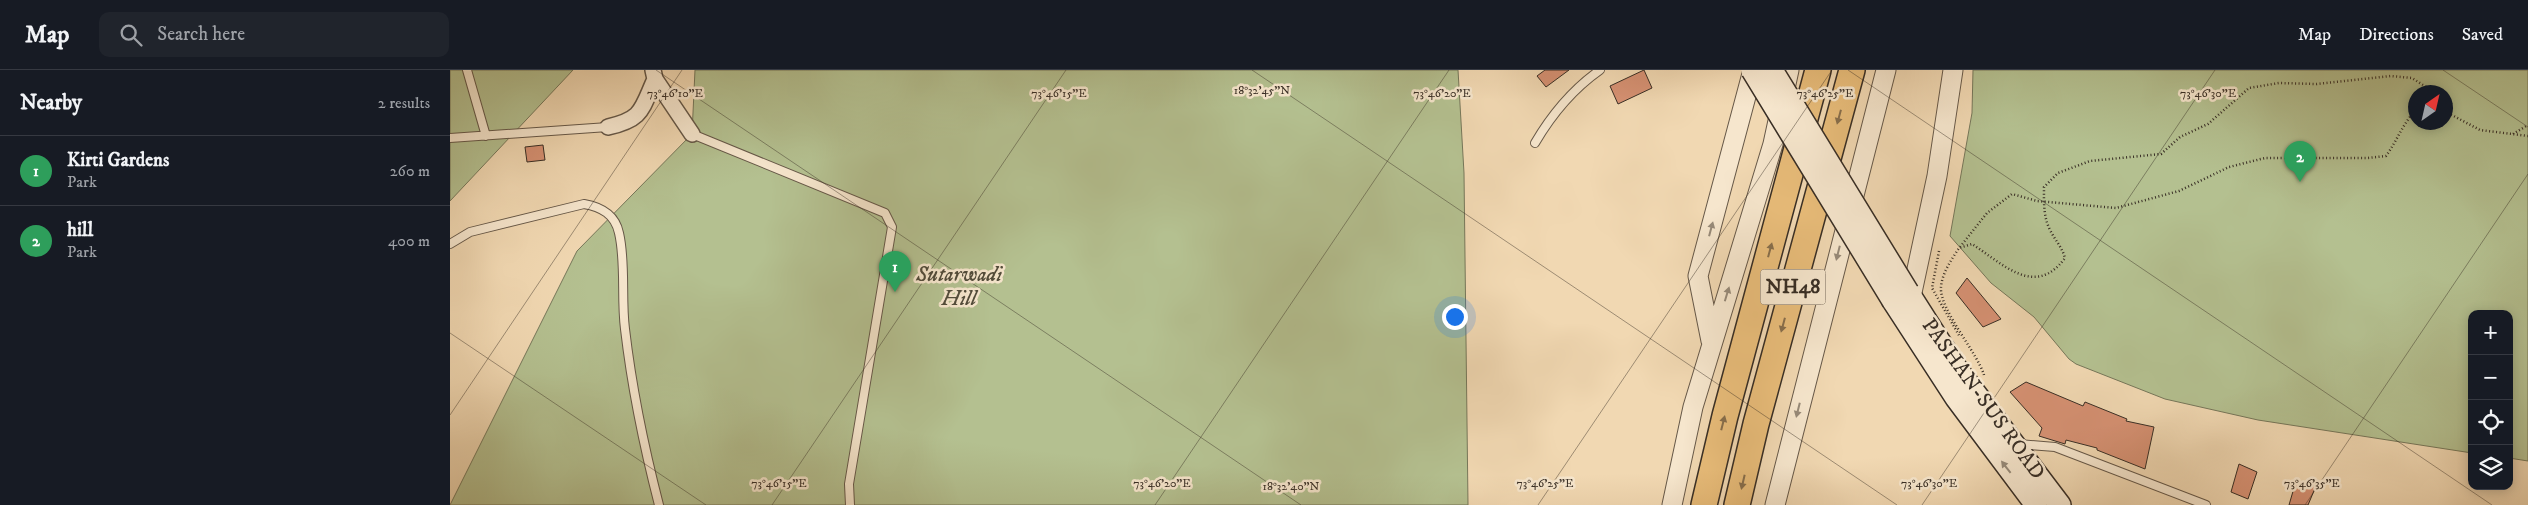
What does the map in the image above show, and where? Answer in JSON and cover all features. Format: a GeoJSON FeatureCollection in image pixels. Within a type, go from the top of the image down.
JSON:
{"type":"FeatureCollection","features":[{"type":"Feature","properties":{"kind":"highway","name":"NH48"},"geometry":{"type":"LineString","coordinates":[[1704,505],[1725,416],[1818,70]]}},
{"type":"Feature","properties":{"kind":"highway","name":"NH48"},"geometry":{"type":"LineString","coordinates":[[1737,505],[1756,424],[1852,70]]}},
{"type":"Feature","properties":{"kind":"main road"},"geometry":{"type":"LineString","coordinates":[[1753,70],[1904,296]]}},
{"type":"Feature","properties":{"kind":"main road"},"geometry":{"type":"LineString","coordinates":[[1772,70],[1904,296]]}},
{"type":"Feature","properties":{"kind":"main road","name":"PASHAN-SUS ROAD"},"geometry":{"type":"LineString","coordinates":[[1904,296],[2011,443],[2060,505]]}},
{"type":"Feature","properties":{"kind":"main road","name":"PASHAN-SUS ROAD"},"geometry":{"type":"LineString","coordinates":[[1904,296],[1956,398],[2036,505]]}},
{"type":"Feature","properties":{"kind":"street"},"geometry":{"type":"LineString","coordinates":[[1737,70],[1747,92]]}},
{"type":"Feature","properties":{"kind":"street"},"geometry":{"type":"LineString","coordinates":[[1712,345],[1698,276],[1753,70]]}},
{"type":"Feature","properties":{"kind":"street"},"geometry":{"type":"LineString","coordinates":[[1672,505],[1693,407],[1773,144],[1789,70]]}},
{"type":"Feature","properties":{"kind":"street"},"geometry":{"type":"LineString","coordinates":[[1775,505],[1886,70]]}},
{"type":"Feature","properties":{"kind":"street"},"geometry":{"type":"LineString","coordinates":[[1904,296],[1920,259],[1937,176],[1953,70]]}},
{"type":"Feature","properties":{"kind":"street"},"geometry":{"type":"LineString","coordinates":[[608,127],[629,122],[635,117],[654,75]]}},
{"type":"Feature","properties":{"kind":"street"},"geometry":{"type":"LineString","coordinates":[[654,75],[692,134]]}},
{"type":"Feature","properties":{"kind":"lane"},"geometry":{"type":"LineString","coordinates":[[467,70],[486,136]]}},
{"type":"Feature","properties":{"kind":"lane"},"geometry":{"type":"LineString","coordinates":[[1535,143],[1551,116],[1573,93],[1600,70]]}},
{"type":"Feature","properties":{"kind":"lane"},"geometry":{"type":"LineString","coordinates":[[450,138],[608,127]]}},
{"type":"Feature","properties":{"kind":"lane"},"geometry":{"type":"LineString","coordinates":[[692,134],[886,212],[890,219],[892,226],[849,484],[850,505]]}},
{"type":"Feature","properties":{"kind":"lane"},"geometry":{"type":"LineString","coordinates":[[450,244],[470,232],[584,204],[601,207],[613,218],[619,233],[625,327],[640,428],[659,505]]}},
{"type":"Feature","properties":{"kind":"lane"},"geometry":{"type":"LineString","coordinates":[[2011,443],[2055,447],[2206,505]]}},
{"type":"Feature","properties":{"kind":"path"},"geometry":{"type":"LineString","coordinates":[[1959,248],[1972,244],[2002,266],[2021,275],[2042,277],[2057,270],[2065,258],[2061,246],[2050,230],[2044,211],[2044,186],[2058,173],[2090,161],[2161,154],[2180,137],[2208,124],[2249,88],[2279,83],[2317,84],[2391,76],[2412,78],[2423,85]]}},
{"type":"Feature","properties":{"kind":"path"},"geometry":{"type":"LineString","coordinates":[[2453,116],[2480,130],[2528,136]]}},
{"type":"Feature","properties":{"kind":"path"},"geometry":{"type":"LineString","coordinates":[[1941,242],[1932,288],[1986,384],[1982,369],[1955,321],[1941,288],[1946,269],[1959,248],[1970,237],[1987,213],[2012,194],[2044,202],[2116,208],[2178,191],[2229,167],[2265,158],[2358,158],[2386,156],[2408,118]]}},
{"type":"Feature","properties":{"kind":"path"},"geometry":{"type":"LineString","coordinates":[[2512,134],[2528,125]]}},
{"type":"Feature","properties":{"kind":"green space"},"geometry":{"type":"Polygon","coordinates":[[[450,70],[573,70],[450,201],[450,70]]]}},
{"type":"Feature","properties":{"kind":"green space","name":"Sutarwadi Hill"},"geometry":{"type":"Polygon","coordinates":[[[695,70],[1458,70],[1464,173],[1468,505],[450,505],[577,251],[692,134],[695,70]]]}},
{"type":"Feature","properties":{"kind":"green space"},"geometry":{"type":"Polygon","coordinates":[[[1973,70],[2528,70],[2528,461],[2513,459],[2513,310],[2468,310],[2468,452],[2258,420],[2165,399],[2076,364],[2069,359],[2034,317],[1991,283],[1950,236],[1972,113],[1973,70]]]}},
{"type":"Feature","properties":{"kind":"building"},"geometry":{"type":"Polygon","coordinates":[[[1545,70],[1569,70],[1546,87],[1537,76],[1545,70]]]}},
{"type":"Feature","properties":{"kind":"building"},"geometry":{"type":"Polygon","coordinates":[[[1644,70],[1652,88],[1618,104],[1610,86],[1644,70]]]}},
{"type":"Feature","properties":{"kind":"building"},"geometry":{"type":"Polygon","coordinates":[[[543,145],[545,160],[527,162],[525,147],[543,145]]]}},
{"type":"Feature","properties":{"kind":"building"},"geometry":{"type":"Polygon","coordinates":[[[1967,278],[2001,319],[1983,327],[1956,293],[1967,278]]]}},
{"type":"Feature","properties":{"kind":"building"},"geometry":{"type":"Polygon","coordinates":[[[2026,382],[2083,406],[2085,402],[2127,419],[2126,421],[2154,427],[2145,469],[2097,450],[2097,448],[2066,440],[2065,444],[2039,436],[2042,428],[2010,392],[2026,382]]]}},
{"type":"Feature","properties":{"kind":"building"},"geometry":{"type":"Polygon","coordinates":[[[2239,464],[2257,472],[2248,499],[2231,492],[2239,464]]]}},
{"type":"Feature","properties":{"kind":"building"},"geometry":{"type":"Polygon","coordinates":[[[2296,481],[2316,486],[2308,505],[2289,505],[2296,481]]]}},
{"type":"Feature","properties":{"kind":"place","name":"hill"},"geometry":{"type":"Point","coordinates":[2300,182]}},
{"type":"Feature","properties":{"kind":"place","name":"Kirti Gardens"},"geometry":{"type":"Point","coordinates":[895,292]}}]}
